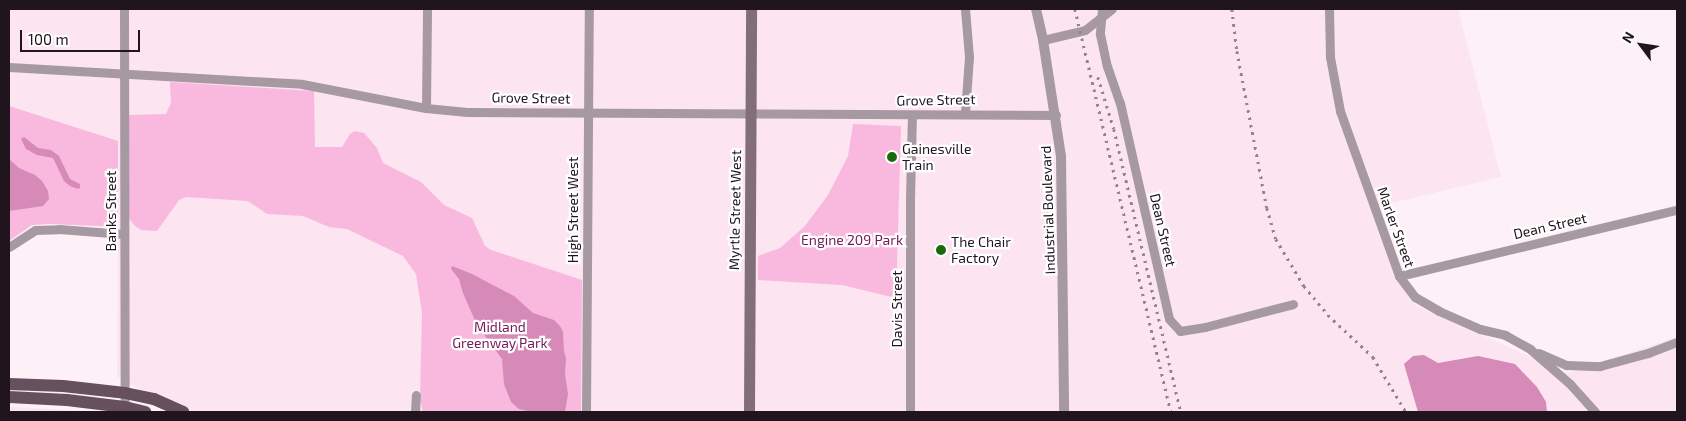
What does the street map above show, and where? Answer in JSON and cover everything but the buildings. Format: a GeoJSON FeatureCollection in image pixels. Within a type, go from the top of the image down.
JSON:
{"type":"FeatureCollection","features":[{"type":"Feature","properties":{"kind":"main road","name":"Myrtle Street West"},"geometry":{"type":"LineString","coordinates":[[749,412],[751,9]]}},
{"type":"Feature","properties":{"kind":"main road"},"geometry":{"type":"LineString","coordinates":[[9,384],[62,386],[125,393],[154,400],[183,412]]}},
{"type":"Feature","properties":{"kind":"main road"},"geometry":{"type":"LineString","coordinates":[[9,397],[68,400],[145,412]]}},
{"type":"Feature","properties":{"kind":"street","name":"Banks Street"},"geometry":{"type":"LineString","coordinates":[[124,9],[125,409]]}},
{"type":"Feature","properties":{"kind":"street"},"geometry":{"type":"LineString","coordinates":[[426,108],[427,9]]}},
{"type":"Feature","properties":{"kind":"street","name":"High Street West"},"geometry":{"type":"LineString","coordinates":[[586,412],[589,9]]}},
{"type":"Feature","properties":{"kind":"street"},"geometry":{"type":"LineString","coordinates":[[965,9],[969,57],[965,113]]}},
{"type":"Feature","properties":{"kind":"street","name":"Industrial Boulevard"},"geometry":{"type":"LineString","coordinates":[[1036,9],[1056,115],[1061,156],[1064,412]]}},
{"type":"Feature","properties":{"kind":"street"},"geometry":{"type":"LineString","coordinates":[[1101,18],[1102,9]]}},
{"type":"Feature","properties":{"kind":"street"},"geometry":{"type":"LineString","coordinates":[[1043,40],[1085,30],[1112,9]]}},
{"type":"Feature","properties":{"kind":"street","name":"Marler Street"},"geometry":{"type":"LineString","coordinates":[[1329,9],[1330,57],[1340,111],[1399,276],[1414,297],[1439,311],[1480,330],[1505,335],[1530,349],[1570,384],[1595,412]]}},
{"type":"Feature","properties":{"kind":"street","name":"Dean Street"},"geometry":{"type":"LineString","coordinates":[[1101,18],[1100,34],[1107,66],[1120,103],[1169,319],[1180,331],[1205,328],[1293,304]]}},
{"type":"Feature","properties":{"kind":"street","name":"Grove Street"},"geometry":{"type":"LineString","coordinates":[[9,67],[302,84],[426,108],[467,112],[912,115],[965,113],[1056,115]]}},
{"type":"Feature","properties":{"kind":"street","name":"Davis Street"},"geometry":{"type":"LineString","coordinates":[[910,412],[912,115]]}},
{"type":"Feature","properties":{"kind":"street","name":"Dean Street"},"geometry":{"type":"LineString","coordinates":[[1399,276],[1677,210]]}},
{"type":"Feature","properties":{"kind":"street"},"geometry":{"type":"LineString","coordinates":[[9,247],[35,230],[59,229],[124,234]]}},
{"type":"Feature","properties":{"kind":"street"},"geometry":{"type":"LineString","coordinates":[[1530,349],[1566,365],[1600,366],[1648,353],[1677,342]]}},
{"type":"Feature","properties":{"kind":"street"},"geometry":{"type":"LineString","coordinates":[[415,412],[416,395]]}},
{"type":"Feature","properties":{"kind":"shaded area"},"geometry":{"type":"Polygon","coordinates":[[[9,9],[1458,9],[1501,177],[1375,207],[1394,275],[1417,306],[1567,373],[1677,337],[1677,412],[182,412],[117,377],[118,227],[32,225],[9,241],[9,9]]]}},
{"type":"Feature","properties":{"kind":"shaded area"},"geometry":{"type":"Polygon","coordinates":[[[24,137],[38,148],[51,150],[59,156],[70,179],[80,184],[80,188],[70,186],[64,181],[53,158],[37,155],[26,149],[21,139],[24,137]]]}},
{"type":"Feature","properties":{"kind":"shaded area"},"geometry":{"type":"Polygon","coordinates":[[[9,159],[19,168],[35,175],[42,181],[48,191],[49,199],[43,206],[9,211],[9,159]]]}},
{"type":"Feature","properties":{"kind":"shaded area"},"geometry":{"type":"Polygon","coordinates":[[[452,266],[472,274],[514,296],[533,313],[554,320],[560,326],[563,332],[566,358],[565,374],[568,394],[565,412],[532,412],[519,409],[511,402],[504,384],[502,359],[477,325],[459,279],[451,269],[452,266]]]}},
{"type":"Feature","properties":{"kind":"shaded area"},"geometry":{"type":"Polygon","coordinates":[[[1424,355],[1438,363],[1478,356],[1515,364],[1537,387],[1546,402],[1547,412],[1418,412],[1404,364],[1413,356],[1424,355]]]}},
{"type":"Feature","properties":{"kind":"shaded area"},"geometry":{"type":"Polygon","coordinates":[[[9,407],[30,408],[111,412],[9,412],[9,407]]]}},
{"type":"Feature","properties":{"kind":"green space","name":"Midland Greenway Park"},"geometry":{"type":"Polygon","coordinates":[[[170,82],[314,91],[315,147],[342,147],[350,134],[355,131],[364,133],[377,148],[383,163],[421,182],[444,205],[472,218],[485,246],[491,250],[582,280],[581,412],[423,412],[420,400],[422,313],[416,274],[403,256],[347,229],[329,227],[303,216],[267,214],[248,201],[186,197],[179,200],[157,231],[141,230],[134,225],[129,218],[129,115],[166,114],[171,103],[170,82]]]}},
{"type":"Feature","properties":{"kind":"green space"},"geometry":{"type":"Polygon","coordinates":[[[9,106],[118,141],[118,227],[32,225],[9,241],[9,106]]]}},
{"type":"Feature","properties":{"kind":"green space","name":"Engine 209 Park"},"geometry":{"type":"Polygon","coordinates":[[[853,124],[901,126],[896,298],[842,285],[758,280],[758,256],[780,248],[805,226],[828,195],[848,156],[853,124]]]}},
{"type":"Feature","properties":{"kind":"railway"},"geometry":{"type":"LineString","coordinates":[[1075,9],[1171,412]]}},
{"type":"Feature","properties":{"kind":"railway"},"geometry":{"type":"LineString","coordinates":[[1232,9],[1237,51],[1267,208],[1276,239],[1304,286],[1328,315],[1373,357],[1406,412]]}},
{"type":"Feature","properties":{"kind":"railway"},"geometry":{"type":"LineString","coordinates":[[1098,77],[1114,129],[1181,412]]}},
{"type":"Feature","properties":{"kind":"place","name":"Gainesville Train"},"geometry":{"type":"Point","coordinates":[892,157]}},
{"type":"Feature","properties":{"kind":"place","name":"The Chair Factory"},"geometry":{"type":"Point","coordinates":[941,250]}}]}
